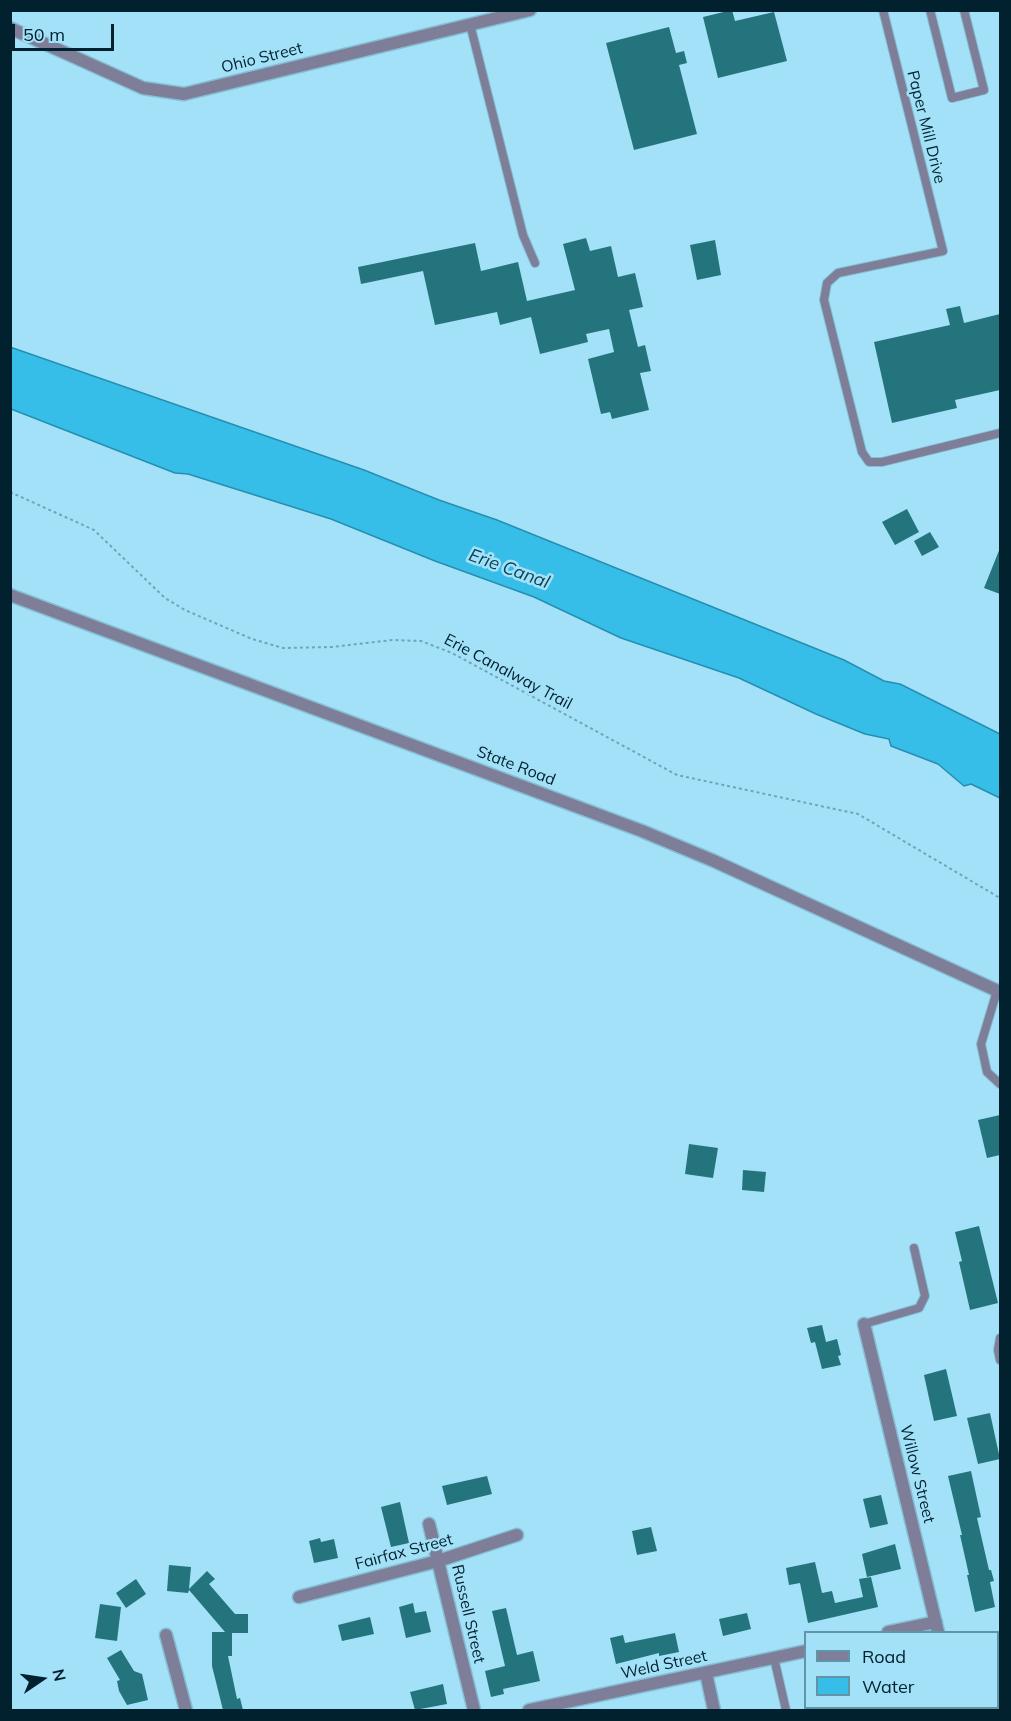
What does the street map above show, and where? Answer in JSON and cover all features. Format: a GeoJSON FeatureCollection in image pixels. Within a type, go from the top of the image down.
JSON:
{"type":"FeatureCollection","features":[{"type":"Feature","properties":{"kind":"street","name":"Ohio Street"},"geometry":{"type":"LineString","coordinates":[[10,28],[143,88],[184,94],[530,10]]}},
{"type":"Feature","properties":{"kind":"street","name":"State Road"},"geometry":{"type":"LineString","coordinates":[[10,595],[642,831],[714,861],[999,992]]}},
{"type":"Feature","properties":{"kind":"street","name":"Willow Street"},"geometry":{"type":"LineString","coordinates":[[864,1324],[937,1627]]}},
{"type":"Feature","properties":{"kind":"street","name":"Russell Street"},"geometry":{"type":"LineString","coordinates":[[429,1524],[474,1710]]}},
{"type":"Feature","properties":{"kind":"street","name":"Fairfax Street"},"geometry":{"type":"LineString","coordinates":[[299,1598],[438,1561],[517,1535]]}},
{"type":"Feature","properties":{"kind":"street"},"geometry":{"type":"LineString","coordinates":[[898,1631],[937,1627]]}},
{"type":"Feature","properties":{"kind":"street"},"geometry":{"type":"LineString","coordinates":[[166,1635],[186,1710]]}},
{"type":"Feature","properties":{"kind":"street","name":"Weld Street"},"geometry":{"type":"LineString","coordinates":[[529,1710],[804,1651]]}},
{"type":"Feature","properties":{"kind":"street"},"geometry":{"type":"LineString","coordinates":[[706,1673],[714,1710]]}},
{"type":"Feature","properties":{"kind":"lane","name":"Paper Mill Drive"},"geometry":{"type":"LineString","coordinates":[[883,10],[943,251],[838,273],[827,283],[824,300],[862,453],[869,462],[882,462],[1000,433]]}},
{"type":"Feature","properties":{"kind":"lane"},"geometry":{"type":"LineString","coordinates":[[930,10],[952,98],[984,90],[964,10]]}},
{"type":"Feature","properties":{"kind":"lane"},"geometry":{"type":"LineString","coordinates":[[470,24],[523,235],[535,262]]}},
{"type":"Feature","properties":{"kind":"lane"},"geometry":{"type":"LineString","coordinates":[[999,992],[981,1044],[987,1072],[1000,1084]]}},
{"type":"Feature","properties":{"kind":"lane"},"geometry":{"type":"LineString","coordinates":[[864,1324],[919,1308],[925,1296],[914,1248]]}},
{"type":"Feature","properties":{"kind":"lane"},"geometry":{"type":"LineString","coordinates":[[1000,1338],[998,1350],[1000,1360]]}},
{"type":"Feature","properties":{"kind":"lane"},"geometry":{"type":"LineString","coordinates":[[774,1658],[786,1710]]}},
{"type":"Feature","properties":{"kind":"path","name":"Erie Canalway Trail"},"geometry":{"type":"LineString","coordinates":[[10,492],[94,530],[165,598],[185,610],[252,639],[283,648],[333,647],[392,640],[422,641],[452,653],[677,775],[858,814],[1000,898]]}},
{"type":"Feature","properties":{"kind":"water","name":"Erie Canal"},"geometry":{"type":"Polygon","coordinates":[[[10,347],[364,470],[497,520],[844,660],[884,681],[900,684],[1000,734],[1000,798],[971,784],[964,786],[938,764],[891,746],[889,739],[865,734],[739,678],[621,638],[534,597],[435,561],[331,519],[188,474],[175,473],[11,409],[10,347]]]}},
{"type":"Feature","properties":{"kind":"building"},"geometry":{"type":"Polygon","coordinates":[[[732,10],[735,21],[774,12],[787,61],[718,78],[703,17],[732,10]]]}},
{"type":"Feature","properties":{"kind":"building"},"geometry":{"type":"Polygon","coordinates":[[[669,27],[676,53],[684,51],[687,63],[679,65],[697,134],[634,150],[606,43],[669,27]]]}},
{"type":"Feature","properties":{"kind":"building"},"geometry":{"type":"Polygon","coordinates":[[[586,238],[590,251],[611,246],[618,277],[635,273],[643,307],[629,310],[638,347],[645,345],[651,371],[640,373],[649,410],[612,419],[610,412],[601,414],[588,359],[614,352],[609,329],[586,334],[588,342],[540,354],[531,317],[500,325],[497,312],[435,325],[423,271],[361,284],[358,267],[475,243],[481,271],[518,262],[527,301],[575,290],[563,244],[586,238]]]}},
{"type":"Feature","properties":{"kind":"building"},"geometry":{"type":"Polygon","coordinates":[[[715,240],[721,275],[697,280],[690,245],[715,240]]]}},
{"type":"Feature","properties":{"kind":"building"},"geometry":{"type":"Polygon","coordinates":[[[960,306],[964,323],[1000,314],[1000,390],[955,400],[957,408],[892,423],[874,342],[950,325],[946,309],[960,306]]]}},
{"type":"Feature","properties":{"kind":"building"},"geometry":{"type":"Polygon","coordinates":[[[907,509],[919,532],[895,545],[882,522],[907,509]]]}},
{"type":"Feature","properties":{"kind":"building"},"geometry":{"type":"Polygon","coordinates":[[[930,532],[939,547],[922,556],[914,541],[930,532]]]}},
{"type":"Feature","properties":{"kind":"building"},"geometry":{"type":"Polygon","coordinates":[[[1000,548],[1000,594],[984,588],[1000,548]]]}},
{"type":"Feature","properties":{"kind":"building"},"geometry":{"type":"Polygon","coordinates":[[[1000,1115],[1000,1155],[987,1158],[978,1120],[1000,1115]]]}},
{"type":"Feature","properties":{"kind":"building"},"geometry":{"type":"Polygon","coordinates":[[[689,1144],[718,1148],[713,1178],[685,1174],[689,1144]]]}},
{"type":"Feature","properties":{"kind":"building"},"geometry":{"type":"Polygon","coordinates":[[[743,1170],[766,1172],[764,1192],[742,1190],[743,1170]]]}},
{"type":"Feature","properties":{"kind":"building"},"geometry":{"type":"Polygon","coordinates":[[[979,1226],[998,1303],[970,1310],[955,1232],[979,1226]]]}},
{"type":"Feature","properties":{"kind":"building"},"geometry":{"type":"Polygon","coordinates":[[[822,1325],[826,1342],[837,1339],[841,1365],[822,1369],[815,1342],[811,1343],[807,1328],[822,1325]]]}},
{"type":"Feature","properties":{"kind":"building"},"geometry":{"type":"Polygon","coordinates":[[[946,1369],[957,1416],[934,1421],[924,1375],[946,1369]]]}},
{"type":"Feature","properties":{"kind":"building"},"geometry":{"type":"Polygon","coordinates":[[[990,1413],[1000,1459],[978,1464],[967,1418],[990,1413]]]}},
{"type":"Feature","properties":{"kind":"building"},"geometry":{"type":"Polygon","coordinates":[[[971,1471],[981,1517],[977,1518],[989,1570],[991,1570],[994,1581],[990,1582],[995,1607],[975,1612],[960,1535],[962,1535],[948,1476],[971,1471]]]}},
{"type":"Feature","properties":{"kind":"building"},"geometry":{"type":"Polygon","coordinates":[[[487,1476],[492,1494],[447,1505],[442,1486],[487,1476]]]}},
{"type":"Feature","properties":{"kind":"building"},"geometry":{"type":"Polygon","coordinates":[[[881,1495],[888,1524],[870,1528],[863,1499],[881,1495]]]}},
{"type":"Feature","properties":{"kind":"building"},"geometry":{"type":"Polygon","coordinates":[[[400,1502],[409,1543],[391,1547],[381,1507],[400,1502]]]}},
{"type":"Feature","properties":{"kind":"building"},"geometry":{"type":"Polygon","coordinates":[[[651,1527],[657,1551],[637,1555],[632,1531],[651,1527]]]}},
{"type":"Feature","properties":{"kind":"building"},"geometry":{"type":"Polygon","coordinates":[[[320,1538],[321,1542],[334,1539],[338,1558],[314,1563],[309,1541],[320,1538]]]}},
{"type":"Feature","properties":{"kind":"building"},"geometry":{"type":"Polygon","coordinates":[[[895,1544],[901,1569],[867,1577],[862,1554],[895,1544]]]}},
{"type":"Feature","properties":{"kind":"building"},"geometry":{"type":"Polygon","coordinates":[[[815,1562],[822,1593],[832,1591],[835,1603],[863,1597],[859,1579],[871,1577],[878,1607],[808,1623],[800,1583],[789,1585],[786,1568],[815,1562]]]}},
{"type":"Feature","properties":{"kind":"building"},"geometry":{"type":"Polygon","coordinates":[[[169,1565],[191,1567],[189,1589],[207,1571],[215,1579],[209,1584],[235,1614],[248,1614],[248,1633],[232,1633],[232,1656],[228,1656],[237,1699],[240,1698],[243,1710],[223,1710],[212,1666],[212,1632],[225,1632],[189,1590],[188,1593],[167,1591],[169,1565]]]}},
{"type":"Feature","properties":{"kind":"building"},"geometry":{"type":"Polygon","coordinates":[[[136,1579],[146,1594],[126,1608],[116,1593],[136,1579]]]}},
{"type":"Feature","properties":{"kind":"building"},"geometry":{"type":"Polygon","coordinates":[[[413,1603],[415,1613],[426,1611],[431,1632],[406,1638],[399,1607],[413,1603]]]}},
{"type":"Feature","properties":{"kind":"building"},"geometry":{"type":"Polygon","coordinates":[[[100,1604],[121,1607],[117,1641],[95,1638],[100,1604]]]}},
{"type":"Feature","properties":{"kind":"building"},"geometry":{"type":"Polygon","coordinates":[[[506,1608],[517,1655],[533,1651],[540,1681],[503,1689],[504,1694],[491,1697],[485,1671],[505,1666],[492,1611],[506,1608]]]}},
{"type":"Feature","properties":{"kind":"building"},"geometry":{"type":"Polygon","coordinates":[[[747,1613],[751,1629],[723,1636],[719,1619],[747,1613]]]}},
{"type":"Feature","properties":{"kind":"building"},"geometry":{"type":"Polygon","coordinates":[[[370,1617],[374,1634],[342,1641],[338,1625],[370,1617]]]}},
{"type":"Feature","properties":{"kind":"building"},"geometry":{"type":"Polygon","coordinates":[[[675,1633],[679,1652],[659,1656],[659,1653],[616,1664],[610,1638],[623,1635],[625,1643],[675,1633]]]}},
{"type":"Feature","properties":{"kind":"building"},"geometry":{"type":"Polygon","coordinates":[[[121,1650],[134,1671],[142,1674],[148,1700],[127,1705],[119,1691],[117,1681],[120,1680],[107,1658],[121,1650]]]}},
{"type":"Feature","properties":{"kind":"building"},"geometry":{"type":"Polygon","coordinates":[[[443,1684],[447,1704],[415,1710],[410,1692],[443,1684]]]}}]}
